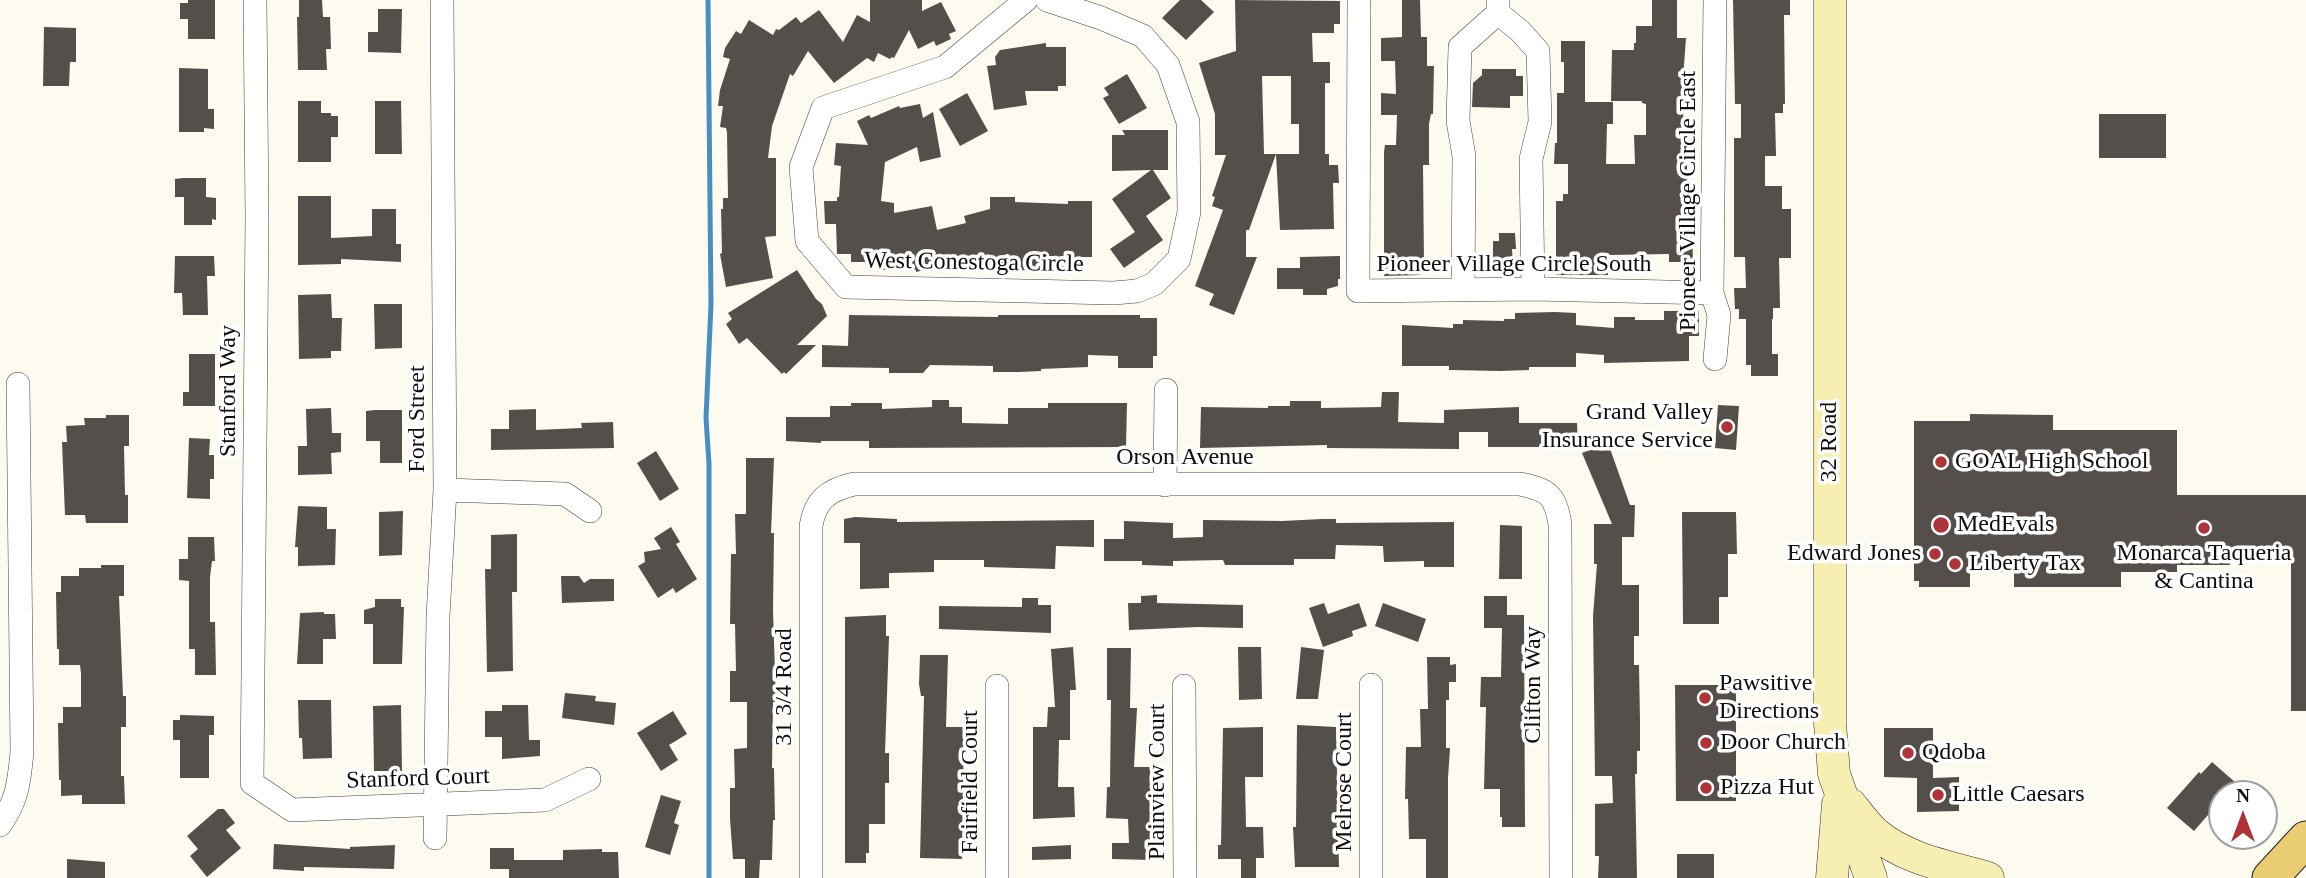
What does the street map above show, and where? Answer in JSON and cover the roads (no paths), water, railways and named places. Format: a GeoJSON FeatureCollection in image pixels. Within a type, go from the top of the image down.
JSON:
{"type":"FeatureCollection","features":[{"type":"Feature","properties":{"kind":"main road"},"geometry":{"type":"LineString","coordinates":[[2270,878],[2306,839]]}},
{"type":"Feature","properties":{"kind":"street","name":"Stanford Way"},"geometry":{"type":"LineString","coordinates":[[252,783],[257,217],[255,0]]}},
{"type":"Feature","properties":{"kind":"street","name":"Ford Street"},"geometry":{"type":"LineString","coordinates":[[435,838],[438,617],[445,490],[442,0]]}},
{"type":"Feature","properties":{"kind":"street","name":"West Conestoga Circle"},"geometry":{"type":"LineString","coordinates":[[1026,0],[945,67],[823,108],[801,167],[807,240],[846,287],[1114,293],[1137,291],[1154,284],[1179,259],[1189,212],[1188,122],[1168,65],[1143,36],[1101,18],[1047,0]]}},
{"type":"Feature","properties":{"kind":"street","name":"Pioneer Village Circle South"},"geometry":{"type":"LineString","coordinates":[[1359,0],[1358,291],[1533,289],[1712,293]]}},
{"type":"Feature","properties":{"kind":"street","name":"Pioneer Village Circle East"},"geometry":{"type":"LineString","coordinates":[[1715,0],[1712,293],[1719,316],[1715,359]]}},
{"type":"Feature","properties":{"kind":"street","name":"32 Road"},"geometry":{"type":"LineString","coordinates":[[1830,0],[1830,709],[1834,774],[1871,878]]}},
{"type":"Feature","properties":{"kind":"street"},"geometry":{"type":"LineString","coordinates":[[1463,290],[1464,156],[1458,121],[1460,47],[1498,6],[1538,51],[1540,122],[1531,159],[1533,289]]}},
{"type":"Feature","properties":{"kind":"street"},"geometry":{"type":"LineString","coordinates":[[0,825],[19,790],[22,752],[10,613],[18,384]]}},
{"type":"Feature","properties":{"kind":"street"},"geometry":{"type":"LineString","coordinates":[[1165,485],[1166,390]]}},
{"type":"Feature","properties":{"kind":"street","name":"Orson Avenue"},"geometry":{"type":"LineString","coordinates":[[823,498],[837,488],[854,484],[1520,484],[1536,487],[1550,494]]}},
{"type":"Feature","properties":{"kind":"street"},"geometry":{"type":"LineString","coordinates":[[445,490],[565,494],[590,511]]}},
{"type":"Feature","properties":{"kind":"street","name":"Clifton Way"},"geometry":{"type":"LineString","coordinates":[[1550,494],[1557,506],[1560,524],[1561,878]]}},
{"type":"Feature","properties":{"kind":"street","name":"31 3/4 Road"},"geometry":{"type":"LineString","coordinates":[[811,878],[811,526],[813,513],[823,498]]}},
{"type":"Feature","properties":{"kind":"street","name":"Melrose Court"},"geometry":{"type":"LineString","coordinates":[[1371,685],[1371,878]]}},
{"type":"Feature","properties":{"kind":"street","name":"Fairfield Court"},"geometry":{"type":"LineString","coordinates":[[997,686],[997,878]]}},
{"type":"Feature","properties":{"kind":"street","name":"Plainview Court"},"geometry":{"type":"LineString","coordinates":[[1184,686],[1185,878]]}},
{"type":"Feature","properties":{"kind":"street","name":"Stanford Court"},"geometry":{"type":"LineString","coordinates":[[252,783],[292,810],[545,800],[589,779]]}},
{"type":"Feature","properties":{"kind":"street"},"geometry":{"type":"LineString","coordinates":[[1839,792],[1875,833],[1891,844],[1929,861],[1990,878]]}},
{"type":"Feature","properties":{"kind":"street"},"geometry":{"type":"LineString","coordinates":[[1832,878],[1839,792]]}},
{"type":"Feature","properties":{"kind":"street"},"geometry":{"type":"LineString","coordinates":[[1970,878],[1990,878]]}},
{"type":"Feature","properties":{"kind":"waterway"},"geometry":{"type":"LineString","coordinates":[[708,0],[711,304],[706,418],[709,464],[709,878]]}},
{"type":"Feature","properties":{"kind":"place","name":"Grand Valley Insurance Service"},"geometry":{"type":"Point","coordinates":[1727,427]}},
{"type":"Feature","properties":{"kind":"place","name":"GOAL High School"},"geometry":{"type":"Point","coordinates":[1941,462]}},
{"type":"Feature","properties":{"kind":"place","name":"MedEvals"},"geometry":{"type":"Point","coordinates":[1941,525]}},
{"type":"Feature","properties":{"kind":"place","name":"Monarca Taqueria & Cantina"},"geometry":{"type":"Point","coordinates":[2204,528]}},
{"type":"Feature","properties":{"kind":"place","name":"Edward Jones"},"geometry":{"type":"Point","coordinates":[1935,554]}},
{"type":"Feature","properties":{"kind":"place","name":"Liberty Tax"},"geometry":{"type":"Point","coordinates":[1955,564]}},
{"type":"Feature","properties":{"kind":"place","name":"Pawsitive Directions"},"geometry":{"type":"Point","coordinates":[1705,698]}},
{"type":"Feature","properties":{"kind":"place","name":"Door Church"},"geometry":{"type":"Point","coordinates":[1706,743]}},
{"type":"Feature","properties":{"kind":"place","name":"Qdoba"},"geometry":{"type":"Point","coordinates":[1908,753]}},
{"type":"Feature","properties":{"kind":"place","name":"Pizza Hut"},"geometry":{"type":"Point","coordinates":[1706,788]}},
{"type":"Feature","properties":{"kind":"place","name":"Little Caesars"},"geometry":{"type":"Point","coordinates":[1938,795]}}]}
